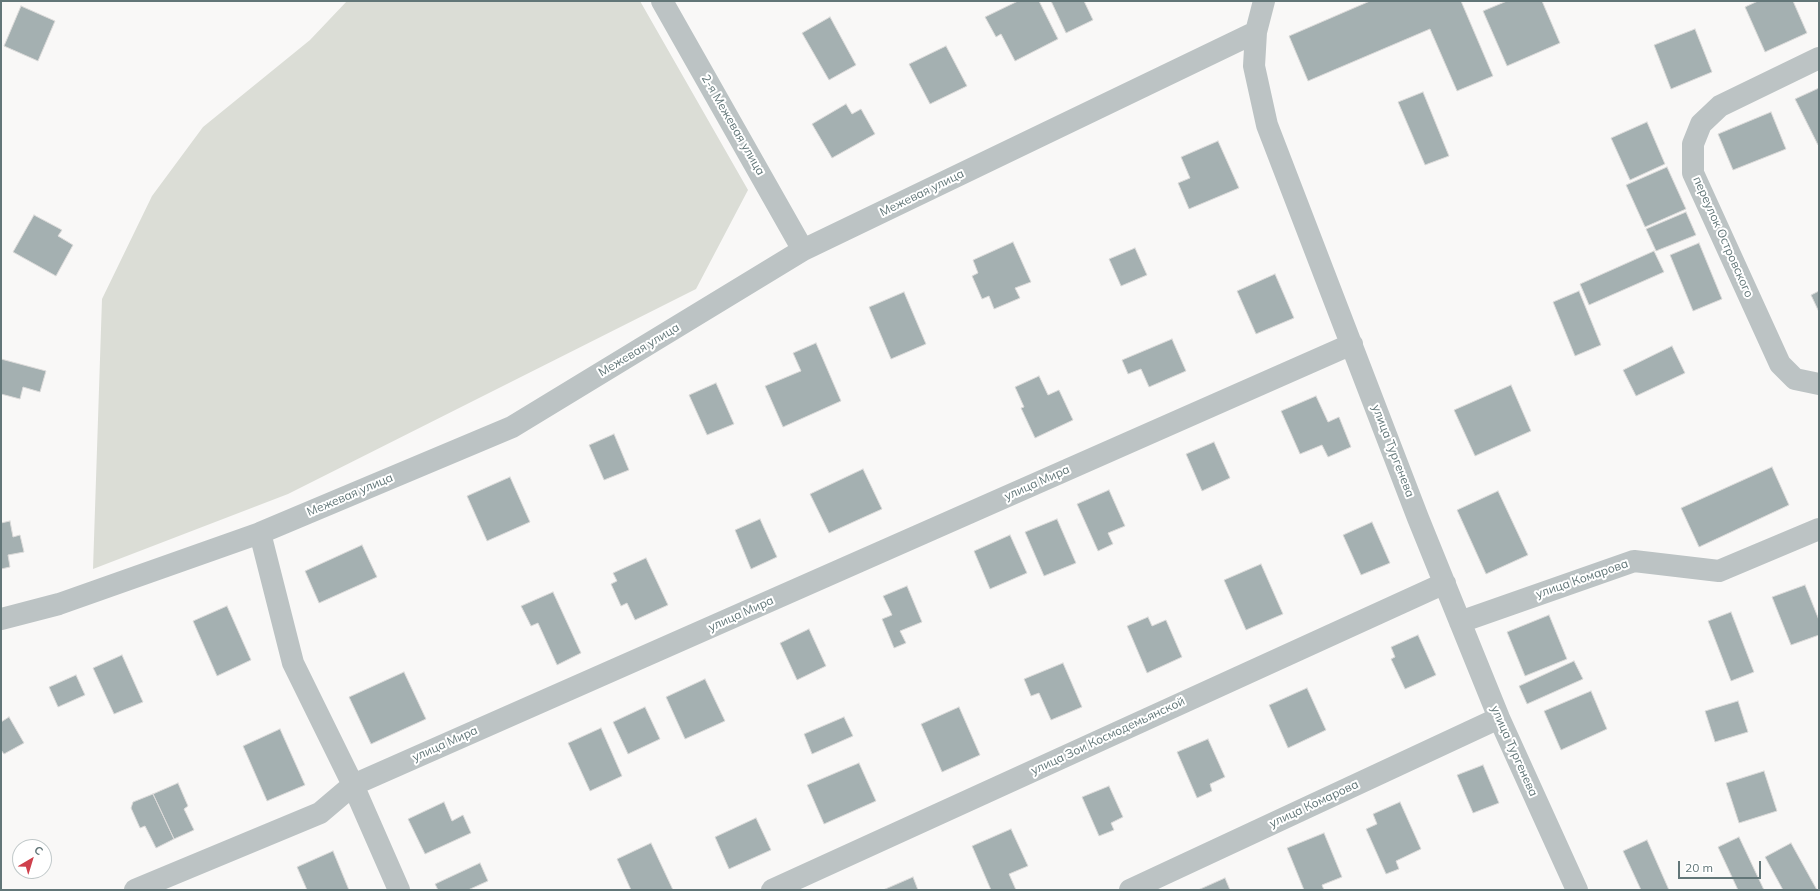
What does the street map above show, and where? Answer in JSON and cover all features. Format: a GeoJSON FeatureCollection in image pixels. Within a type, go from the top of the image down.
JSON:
{"type":"FeatureCollection","features":[{"type":"Feature","properties":{"kind":"street","name":"2-я Межевая улица"},"geometry":{"type":"LineString","coordinates":[[662,1],[803,250]]}},
{"type":"Feature","properties":{"kind":"street","name":"улица Тургенева"},"geometry":{"type":"LineString","coordinates":[[1264,1],[1256,32],[1254,66],[1266,125],[1444,583],[1499,718],[1576,890]]}},
{"type":"Feature","properties":{"kind":"street","name":"Межевая улица"},"geometry":{"type":"LineString","coordinates":[[1,619],[59,604],[260,533],[512,427],[803,250],[1256,32]]}},
{"type":"Feature","properties":{"kind":"street","name":"переулок Островского"},"geometry":{"type":"LineString","coordinates":[[1819,58],[1720,106],[1701,124],[1693,144],[1693,173],[1780,364],[1795,379],[1819,384]]}},
{"type":"Feature","properties":{"kind":"street","name":"улица Мира"},"geometry":{"type":"LineString","coordinates":[[135,890],[320,813],[353,785],[1352,344]]}},
{"type":"Feature","properties":{"kind":"street","name":"улица Комарова"},"geometry":{"type":"LineString","coordinates":[[1460,622],[1634,561],[1719,571],[1819,529]]}},
{"type":"Feature","properties":{"kind":"street"},"geometry":{"type":"LineString","coordinates":[[260,533],[292,663],[353,785],[399,890]]}},
{"type":"Feature","properties":{"kind":"street","name":"улица Зои Космодемьянской"},"geometry":{"type":"LineString","coordinates":[[772,890],[1444,583]]}},
{"type":"Feature","properties":{"kind":"street","name":"улица Комарова"},"geometry":{"type":"LineString","coordinates":[[1130,890],[1499,718]]}},
{"type":"Feature","properties":{"kind":"shaded area"},"geometry":{"type":"Polygon","coordinates":[[[347,1],[640,1],[748,190],[696,289],[288,494],[93,569],[102,299],[152,196],[203,127],[310,40],[347,1]]]}},
{"type":"Feature","properties":{"kind":"building"},"geometry":{"type":"Polygon","coordinates":[[[1018,1],[1039,1],[1058,39],[1015,61],[1001,34],[996,37],[985,17],[1018,1]]]}},
{"type":"Feature","properties":{"kind":"building"},"geometry":{"type":"Polygon","coordinates":[[[1051,1],[1084,1],[1093,20],[1066,33],[1051,1]]]}},
{"type":"Feature","properties":{"kind":"building"},"geometry":{"type":"Polygon","coordinates":[[[1370,1],[1461,1],[1493,76],[1457,91],[1430,29],[1308,81],[1289,36],[1370,1]]]}},
{"type":"Feature","properties":{"kind":"building"},"geometry":{"type":"Polygon","coordinates":[[[1507,1],[1542,1],[1560,43],[1507,66],[1483,11],[1507,1]]]}},
{"type":"Feature","properties":{"kind":"building"},"geometry":{"type":"Polygon","coordinates":[[[1758,1],[1793,1],[1807,33],[1765,52],[1745,7],[1758,1]]]}},
{"type":"Feature","properties":{"kind":"building"},"geometry":{"type":"Polygon","coordinates":[[[21,6],[55,21],[38,61],[4,46],[21,6]]]}},
{"type":"Feature","properties":{"kind":"building"},"geometry":{"type":"Polygon","coordinates":[[[830,17],[856,65],[829,80],[802,33],[830,17]]]}},
{"type":"Feature","properties":{"kind":"building"},"geometry":{"type":"Polygon","coordinates":[[[1695,29],[1712,72],[1671,89],[1654,45],[1695,29]]]}},
{"type":"Feature","properties":{"kind":"building"},"geometry":{"type":"Polygon","coordinates":[[[946,46],[967,86],[930,104],[909,64],[946,46]]]}},
{"type":"Feature","properties":{"kind":"building"},"geometry":{"type":"Polygon","coordinates":[[[1819,88],[1819,145],[1818,145],[1795,99],[1819,88]]]}},
{"type":"Feature","properties":{"kind":"building"},"geometry":{"type":"Polygon","coordinates":[[[1423,92],[1449,156],[1425,165],[1398,102],[1423,92]]]}},
{"type":"Feature","properties":{"kind":"building"},"geometry":{"type":"Polygon","coordinates":[[[846,104],[852,114],[861,109],[875,134],[832,158],[812,124],[846,104]]]}},
{"type":"Feature","properties":{"kind":"building"},"geometry":{"type":"Polygon","coordinates":[[[1771,112],[1786,149],[1733,170],[1718,134],[1771,112]]]}},
{"type":"Feature","properties":{"kind":"building"},"geometry":{"type":"Polygon","coordinates":[[[1647,122],[1665,164],[1630,180],[1611,138],[1647,122]]]}},
{"type":"Feature","properties":{"kind":"building"},"geometry":{"type":"Polygon","coordinates":[[[1218,141],[1239,188],[1189,209],[1178,183],[1190,178],[1181,157],[1218,141]]]}},
{"type":"Feature","properties":{"kind":"building"},"geometry":{"type":"Polygon","coordinates":[[[1667,167],[1686,209],[1645,227],[1626,185],[1667,167]]]}},
{"type":"Feature","properties":{"kind":"building"},"geometry":{"type":"Polygon","coordinates":[[[1686,212],[1696,235],[1656,251],[1646,229],[1686,212]]]}},
{"type":"Feature","properties":{"kind":"building"},"geometry":{"type":"Polygon","coordinates":[[[34,215],[62,230],[58,236],[73,245],[56,276],[13,252],[34,215]]]}},
{"type":"Feature","properties":{"kind":"building"},"geometry":{"type":"Polygon","coordinates":[[[1013,242],[1031,282],[1015,288],[1020,298],[994,309],[989,296],[982,299],[972,276],[978,273],[973,260],[1013,242]]]}},
{"type":"Feature","properties":{"kind":"building"},"geometry":{"type":"Polygon","coordinates":[[[1699,243],[1722,299],[1693,311],[1670,255],[1699,243]]]}},
{"type":"Feature","properties":{"kind":"building"},"geometry":{"type":"Polygon","coordinates":[[[1135,248],[1147,275],[1121,286],[1109,259],[1135,248]]]}},
{"type":"Feature","properties":{"kind":"building"},"geometry":{"type":"Polygon","coordinates":[[[1654,251],[1664,272],[1589,305],[1580,284],[1654,251]]]}},
{"type":"Feature","properties":{"kind":"building"},"geometry":{"type":"Polygon","coordinates":[[[1275,274],[1294,318],[1256,334],[1237,291],[1275,274]]]}},
{"type":"Feature","properties":{"kind":"building"},"geometry":{"type":"Polygon","coordinates":[[[1579,291],[1601,345],[1575,356],[1553,302],[1579,291]]]}},
{"type":"Feature","properties":{"kind":"building"},"geometry":{"type":"Polygon","coordinates":[[[1819,291],[1819,312],[1811,295],[1819,291]]]}},
{"type":"Feature","properties":{"kind":"building"},"geometry":{"type":"Polygon","coordinates":[[[904,292],[926,344],[891,359],[869,307],[904,292]]]}},
{"type":"Feature","properties":{"kind":"building"},"geometry":{"type":"Polygon","coordinates":[[[1172,339],[1186,371],[1149,387],[1141,369],[1128,374],[1122,360],[1172,339]]]}},
{"type":"Feature","properties":{"kind":"building"},"geometry":{"type":"Polygon","coordinates":[[[816,343],[841,401],[783,427],[765,386],[801,371],[793,353],[816,343]]]}},
{"type":"Feature","properties":{"kind":"building"},"geometry":{"type":"Polygon","coordinates":[[[1672,346],[1685,373],[1636,396],[1623,370],[1672,346]]]}},
{"type":"Feature","properties":{"kind":"building"},"geometry":{"type":"Polygon","coordinates":[[[1,359],[46,371],[40,392],[23,387],[20,399],[1,394],[1,359]]]}},
{"type":"Feature","properties":{"kind":"building"},"geometry":{"type":"Polygon","coordinates":[[[1039,376],[1048,395],[1059,390],[1073,420],[1035,438],[1021,408],[1024,407],[1015,387],[1039,376]]]}},
{"type":"Feature","properties":{"kind":"building"},"geometry":{"type":"Polygon","coordinates":[[[716,383],[734,424],[707,435],[689,395],[716,383]]]}},
{"type":"Feature","properties":{"kind":"building"},"geometry":{"type":"Polygon","coordinates":[[[1511,385],[1531,431],[1475,456],[1454,410],[1511,385]]]}},
{"type":"Feature","properties":{"kind":"building"},"geometry":{"type":"Polygon","coordinates":[[[1316,396],[1328,422],[1339,417],[1351,447],[1328,457],[1322,445],[1300,454],[1281,411],[1316,396]]]}},
{"type":"Feature","properties":{"kind":"building"},"geometry":{"type":"Polygon","coordinates":[[[614,434],[629,470],[604,480],[589,445],[614,434]]]}},
{"type":"Feature","properties":{"kind":"building"},"geometry":{"type":"Polygon","coordinates":[[[1214,442],[1230,478],[1202,491],[1186,454],[1214,442]]]}},
{"type":"Feature","properties":{"kind":"building"},"geometry":{"type":"Polygon","coordinates":[[[1772,467],[1789,505],[1699,547],[1681,508],[1772,467]]]}},
{"type":"Feature","properties":{"kind":"building"},"geometry":{"type":"Polygon","coordinates":[[[863,469],[882,509],[829,533],[810,494],[863,469]]]}},
{"type":"Feature","properties":{"kind":"building"},"geometry":{"type":"Polygon","coordinates":[[[510,477],[530,522],[487,541],[467,496],[510,477]]]}},
{"type":"Feature","properties":{"kind":"building"},"geometry":{"type":"Polygon","coordinates":[[[1109,490],[1125,526],[1108,533],[1113,544],[1098,551],[1077,504],[1109,490]]]}},
{"type":"Feature","properties":{"kind":"building"},"geometry":{"type":"Polygon","coordinates":[[[1498,491],[1528,555],[1486,574],[1457,510],[1498,491]]]}},
{"type":"Feature","properties":{"kind":"building"},"geometry":{"type":"Polygon","coordinates":[[[760,519],[777,557],[751,569],[735,530],[760,519]]]}},
{"type":"Feature","properties":{"kind":"building"},"geometry":{"type":"Polygon","coordinates":[[[1057,519],[1076,563],[1044,576],[1025,532],[1057,519]]]}},
{"type":"Feature","properties":{"kind":"building"},"geometry":{"type":"Polygon","coordinates":[[[10,521],[13,537],[20,535],[24,552],[8,555],[10,567],[1,569],[1,523],[10,521]]]}},
{"type":"Feature","properties":{"kind":"building"},"geometry":{"type":"Polygon","coordinates":[[[1372,522],[1390,563],[1361,575],[1343,535],[1372,522]]]}},
{"type":"Feature","properties":{"kind":"building"},"geometry":{"type":"Polygon","coordinates":[[[1010,535],[1027,573],[990,589],[974,551],[1010,535]]]}},
{"type":"Feature","properties":{"kind":"building"},"geometry":{"type":"Polygon","coordinates":[[[362,545],[377,577],[319,603],[305,571],[362,545]]]}},
{"type":"Feature","properties":{"kind":"building"},"geometry":{"type":"Polygon","coordinates":[[[646,558],[668,605],[635,620],[627,603],[621,606],[611,584],[617,581],[613,573],[646,558]]]}},
{"type":"Feature","properties":{"kind":"building"},"geometry":{"type":"Polygon","coordinates":[[[1261,564],[1283,614],[1246,630],[1224,580],[1261,564]]]}},
{"type":"Feature","properties":{"kind":"building"},"geometry":{"type":"Polygon","coordinates":[[[1805,585],[1819,620],[1819,635],[1791,645],[1772,597],[1805,585]]]}},
{"type":"Feature","properties":{"kind":"building"},"geometry":{"type":"Polygon","coordinates":[[[907,586],[922,622],[900,631],[906,643],[894,648],[882,619],[892,615],[883,596],[907,586]]]}},
{"type":"Feature","properties":{"kind":"building"},"geometry":{"type":"Polygon","coordinates":[[[553,592],[581,653],[557,665],[538,623],[531,626],[521,606],[553,592]]]}},
{"type":"Feature","properties":{"kind":"building"},"geometry":{"type":"Polygon","coordinates":[[[227,606],[251,660],[217,676],[193,621],[227,606]]]}},
{"type":"Feature","properties":{"kind":"building"},"geometry":{"type":"Polygon","coordinates":[[[1731,612],[1754,672],[1731,681],[1708,621],[1731,612]]]}},
{"type":"Feature","properties":{"kind":"building"},"geometry":{"type":"Polygon","coordinates":[[[1549,615],[1567,659],[1525,676],[1507,632],[1549,615]]]}},
{"type":"Feature","properties":{"kind":"building"},"geometry":{"type":"Polygon","coordinates":[[[1148,617],[1152,626],[1166,620],[1182,657],[1147,673],[1127,626],[1148,617]]]}},
{"type":"Feature","properties":{"kind":"building"},"geometry":{"type":"Polygon","coordinates":[[[809,629],[826,666],[797,680],[780,643],[809,629]]]}},
{"type":"Feature","properties":{"kind":"building"},"geometry":{"type":"Polygon","coordinates":[[[1418,635],[1436,675],[1405,689],[1391,659],[1395,657],[1391,647],[1418,635]]]}},
{"type":"Feature","properties":{"kind":"building"},"geometry":{"type":"Polygon","coordinates":[[[122,655],[143,702],[114,714],[93,668],[122,655]]]}},
{"type":"Feature","properties":{"kind":"building"},"geometry":{"type":"Polygon","coordinates":[[[1574,661],[1583,679],[1527,704],[1519,686],[1574,661]]]}},
{"type":"Feature","properties":{"kind":"building"},"geometry":{"type":"Polygon","coordinates":[[[1063,663],[1082,707],[1051,720],[1039,693],[1031,696],[1024,679],[1063,663]]]}},
{"type":"Feature","properties":{"kind":"building"},"geometry":{"type":"Polygon","coordinates":[[[404,672],[426,719],[371,744],[349,697],[404,672]]]}},
{"type":"Feature","properties":{"kind":"building"},"geometry":{"type":"Polygon","coordinates":[[[76,675],[85,695],[58,707],[49,687],[76,675]]]}},
{"type":"Feature","properties":{"kind":"building"},"geometry":{"type":"Polygon","coordinates":[[[705,679],[725,721],[685,739],[666,697],[705,679]]]}},
{"type":"Feature","properties":{"kind":"building"},"geometry":{"type":"Polygon","coordinates":[[[1307,688],[1326,730],[1288,748],[1269,705],[1307,688]]]}},
{"type":"Feature","properties":{"kind":"building"},"geometry":{"type":"Polygon","coordinates":[[[1591,691],[1607,729],[1561,750],[1544,711],[1591,691]]]}},
{"type":"Feature","properties":{"kind":"building"},"geometry":{"type":"Polygon","coordinates":[[[1738,701],[1748,732],[1715,742],[1705,711],[1738,701]]]}},
{"type":"Feature","properties":{"kind":"building"},"geometry":{"type":"Polygon","coordinates":[[[645,707],[660,739],[628,754],[613,722],[645,707]]]}},
{"type":"Feature","properties":{"kind":"building"},"geometry":{"type":"Polygon","coordinates":[[[959,707],[980,755],[942,772],[921,724],[959,707]]]}},
{"type":"Feature","properties":{"kind":"building"},"geometry":{"type":"Polygon","coordinates":[[[9,717],[24,743],[4,754],[1,750],[1,722],[9,717]]]}},
{"type":"Feature","properties":{"kind":"building"},"geometry":{"type":"Polygon","coordinates":[[[844,717],[853,736],[812,754],[804,734],[844,717]]]}},
{"type":"Feature","properties":{"kind":"building"},"geometry":{"type":"Polygon","coordinates":[[[601,728],[622,776],[590,791],[568,743],[601,728]]]}},
{"type":"Feature","properties":{"kind":"building"},"geometry":{"type":"Polygon","coordinates":[[[280,729],[305,785],[267,801],[243,746],[280,729]]]}},
{"type":"Feature","properties":{"kind":"building"},"geometry":{"type":"Polygon","coordinates":[[[1208,739],[1225,777],[1210,784],[1212,791],[1197,798],[1177,752],[1208,739]]]}},
{"type":"Feature","properties":{"kind":"building"},"geometry":{"type":"Polygon","coordinates":[[[859,763],[876,801],[824,824],[807,785],[859,763]]]}},
{"type":"Feature","properties":{"kind":"building"},"geometry":{"type":"Polygon","coordinates":[[[1483,765],[1499,803],[1473,813],[1457,775],[1483,765]]]}},
{"type":"Feature","properties":{"kind":"building"},"geometry":{"type":"Polygon","coordinates":[[[1764,771],[1777,811],[1739,823],[1726,783],[1764,771]]]}},
{"type":"Feature","properties":{"kind":"building"},"geometry":{"type":"Polygon","coordinates":[[[178,783],[188,806],[184,809],[194,830],[174,839],[153,794],[178,783]]]}},
{"type":"Feature","properties":{"kind":"building"},"geometry":{"type":"Polygon","coordinates":[[[1109,786],[1123,817],[1111,823],[1114,830],[1099,836],[1082,797],[1109,786]]]}},
{"type":"Feature","properties":{"kind":"building"},"geometry":{"type":"Polygon","coordinates":[[[153,794],[174,839],[156,848],[145,826],[140,828],[131,808],[133,802],[153,794]]]}},
{"type":"Feature","properties":{"kind":"building"},"geometry":{"type":"Polygon","coordinates":[[[444,802],[452,821],[463,815],[471,833],[425,854],[408,819],[444,802]]]}},
{"type":"Feature","properties":{"kind":"building"},"geometry":{"type":"Polygon","coordinates":[[[1400,802],[1421,849],[1396,861],[1399,869],[1386,874],[1366,829],[1377,824],[1373,814],[1400,802]]]}},
{"type":"Feature","properties":{"kind":"building"},"geometry":{"type":"Polygon","coordinates":[[[756,818],[771,850],[729,869],[715,837],[756,818]]]}},
{"type":"Feature","properties":{"kind":"building"},"geometry":{"type":"Polygon","coordinates":[[[1011,829],[1028,866],[1009,874],[1016,890],[991,890],[972,846],[1011,829]]]}},
{"type":"Feature","properties":{"kind":"building"},"geometry":{"type":"Polygon","coordinates":[[[1324,833],[1342,877],[1322,885],[1324,890],[1304,890],[1287,848],[1324,833]]]}},
{"type":"Feature","properties":{"kind":"building"},"geometry":{"type":"Polygon","coordinates":[[[1739,837],[1764,890],[1738,890],[1718,847],[1739,837]]]}},
{"type":"Feature","properties":{"kind":"building"},"geometry":{"type":"Polygon","coordinates":[[[1647,840],[1669,890],[1641,890],[1623,851],[1647,840]]]}},
{"type":"Feature","properties":{"kind":"building"},"geometry":{"type":"Polygon","coordinates":[[[651,843],[673,890],[631,890],[617,859],[651,843]]]}},
{"type":"Feature","properties":{"kind":"building"},"geometry":{"type":"Polygon","coordinates":[[[1791,843],[1817,890],[1783,890],[1765,857],[1791,843]]]}},
{"type":"Feature","properties":{"kind":"building"},"geometry":{"type":"Polygon","coordinates":[[[333,851],[349,890],[307,890],[297,867],[333,851]]]}},
{"type":"Feature","properties":{"kind":"building"},"geometry":{"type":"Polygon","coordinates":[[[480,863],[488,881],[468,890],[438,890],[435,884],[480,863]]]}},
{"type":"Feature","properties":{"kind":"building"},"geometry":{"type":"Polygon","coordinates":[[[913,877],[918,890],[883,890],[913,877]]]}},
{"type":"Feature","properties":{"kind":"building"},"geometry":{"type":"Polygon","coordinates":[[[1225,878],[1230,890],[1198,890],[1225,878]]]}}]}
